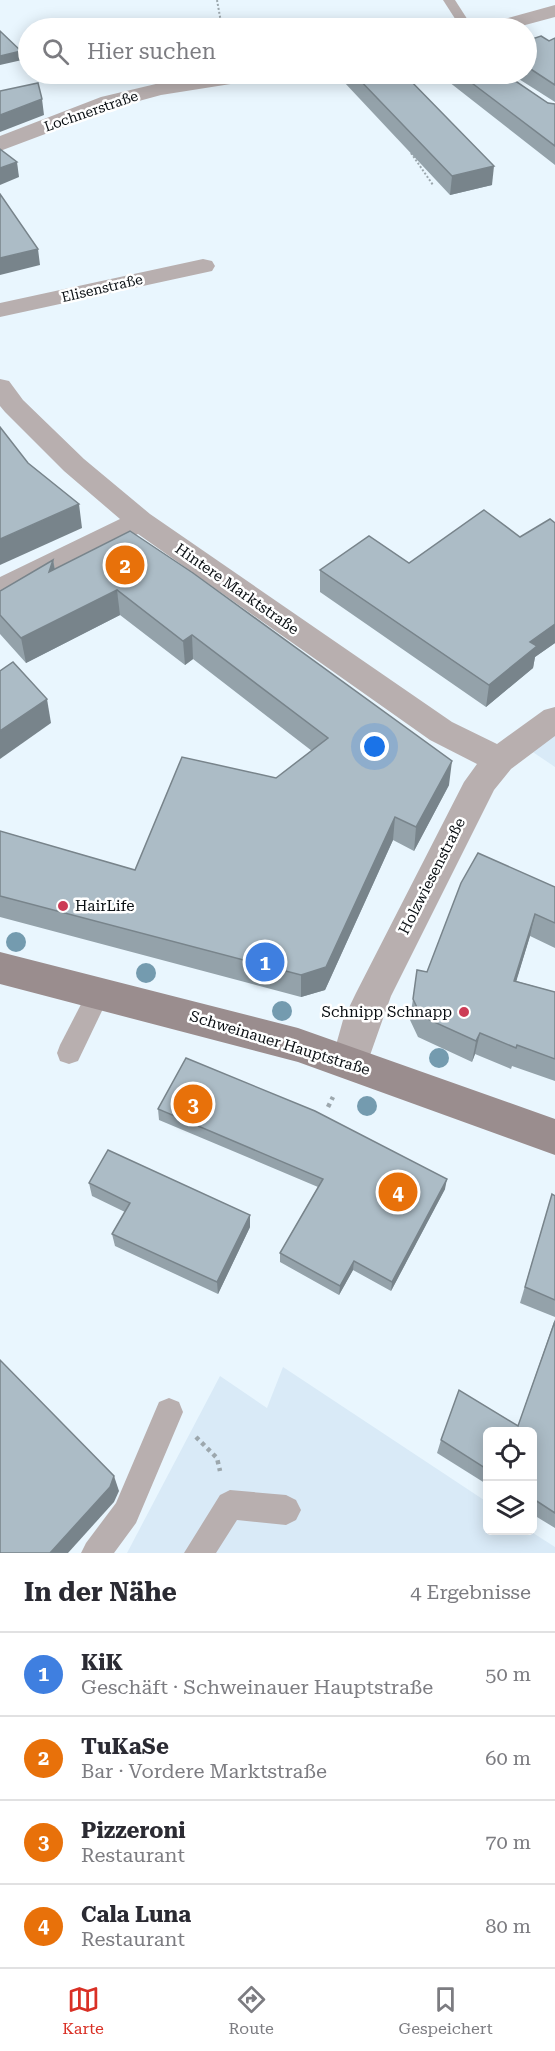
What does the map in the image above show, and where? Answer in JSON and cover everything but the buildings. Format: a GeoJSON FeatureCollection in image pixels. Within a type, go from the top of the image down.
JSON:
{"type":"FeatureCollection","features":[{"type":"Feature","properties":{"kind":"main road","name":"Schweinauer Hauptstraße"},"geometry":{"type":"LineString","coordinates":[[0,968],[257,1034],[350,1063],[480,1108],[555,1137]]}},
{"type":"Feature","properties":{"kind":"street"},"geometry":{"type":"LineString","coordinates":[[529,18],[555,11]]}},
{"type":"Feature","properties":{"kind":"street","name":"Lochnerstraße"},"geometry":{"type":"LineString","coordinates":[[0,144],[109,102],[160,89],[192,84]]}},
{"type":"Feature","properties":{"kind":"street","name":"Elisenstraße"},"geometry":{"type":"LineString","coordinates":[[0,310],[203,266]]}},
{"type":"Feature","properties":{"kind":"street","name":"Hintere Marktstraße"},"geometry":{"type":"LineString","coordinates":[[0,387],[14,406],[74,465],[140,521],[441,731],[499,760]]}},
{"type":"Feature","properties":{"kind":"street"},"geometry":{"type":"LineString","coordinates":[[0,590],[140,521]]}},
{"type":"Feature","properties":{"kind":"street","name":"Holzwiesenstraße"},"geometry":{"type":"LineString","coordinates":[[350,1063],[362,1020],[414,911],[481,782],[499,760],[555,719]]}},
{"type":"Feature","properties":{"kind":"lane"},"geometry":{"type":"LineString","coordinates":[[449,0],[461,18]]}},
{"type":"Feature","properties":{"kind":"lane"},"geometry":{"type":"LineString","coordinates":[[69,1053],[99,992]]}},
{"type":"Feature","properties":{"kind":"lane"},"geometry":{"type":"LineString","coordinates":[[96,1553],[126,1513],[179,1421]]}},
{"type":"Feature","properties":{"kind":"lane"},"geometry":{"type":"LineString","coordinates":[[200,1553],[230,1505],[286,1510]]}},
{"type":"Feature","properties":{"kind":"path"},"geometry":{"type":"LineString","coordinates":[[217,0],[220,18]]}},
{"type":"Feature","properties":{"kind":"path"},"geometry":{"type":"LineString","coordinates":[[404,146],[433,185]]}},
{"type":"Feature","properties":{"kind":"path"},"geometry":{"type":"LineString","coordinates":[[179,1421],[217,1458],[230,1505]]}},
{"type":"Feature","properties":{"kind":"shaded area"},"geometry":{"type":"Polygon","coordinates":[[[555,707],[555,767],[515,740],[555,707]]]}},
{"type":"Feature","properties":{"kind":"shaded area"},"geometry":{"type":"Polygon","coordinates":[[[283,1367],[483,1499],[483,1535],[536,1535],[555,1547],[555,1553],[127,1553],[220,1376],[267,1408],[283,1367]]]}},
{"type":"Feature","properties":{"kind":"place","name":"TuKaSe"},"geometry":{"type":"Point","coordinates":[125,565]}},
{"type":"Feature","properties":{"kind":"place","name":"HairLife"},"geometry":{"type":"Point","coordinates":[63,906]}},
{"type":"Feature","properties":{"kind":"place","name":"KiK"},"geometry":{"type":"Point","coordinates":[265,962]}},
{"type":"Feature","properties":{"kind":"place","name":"Schnipp Schnapp"},"geometry":{"type":"Point","coordinates":[464,1012]}},
{"type":"Feature","properties":{"kind":"place","name":"Pizzeroni"},"geometry":{"type":"Point","coordinates":[193,1104]}},
{"type":"Feature","properties":{"kind":"place","name":"Cala Luna"},"geometry":{"type":"Point","coordinates":[398,1192]}}]}
